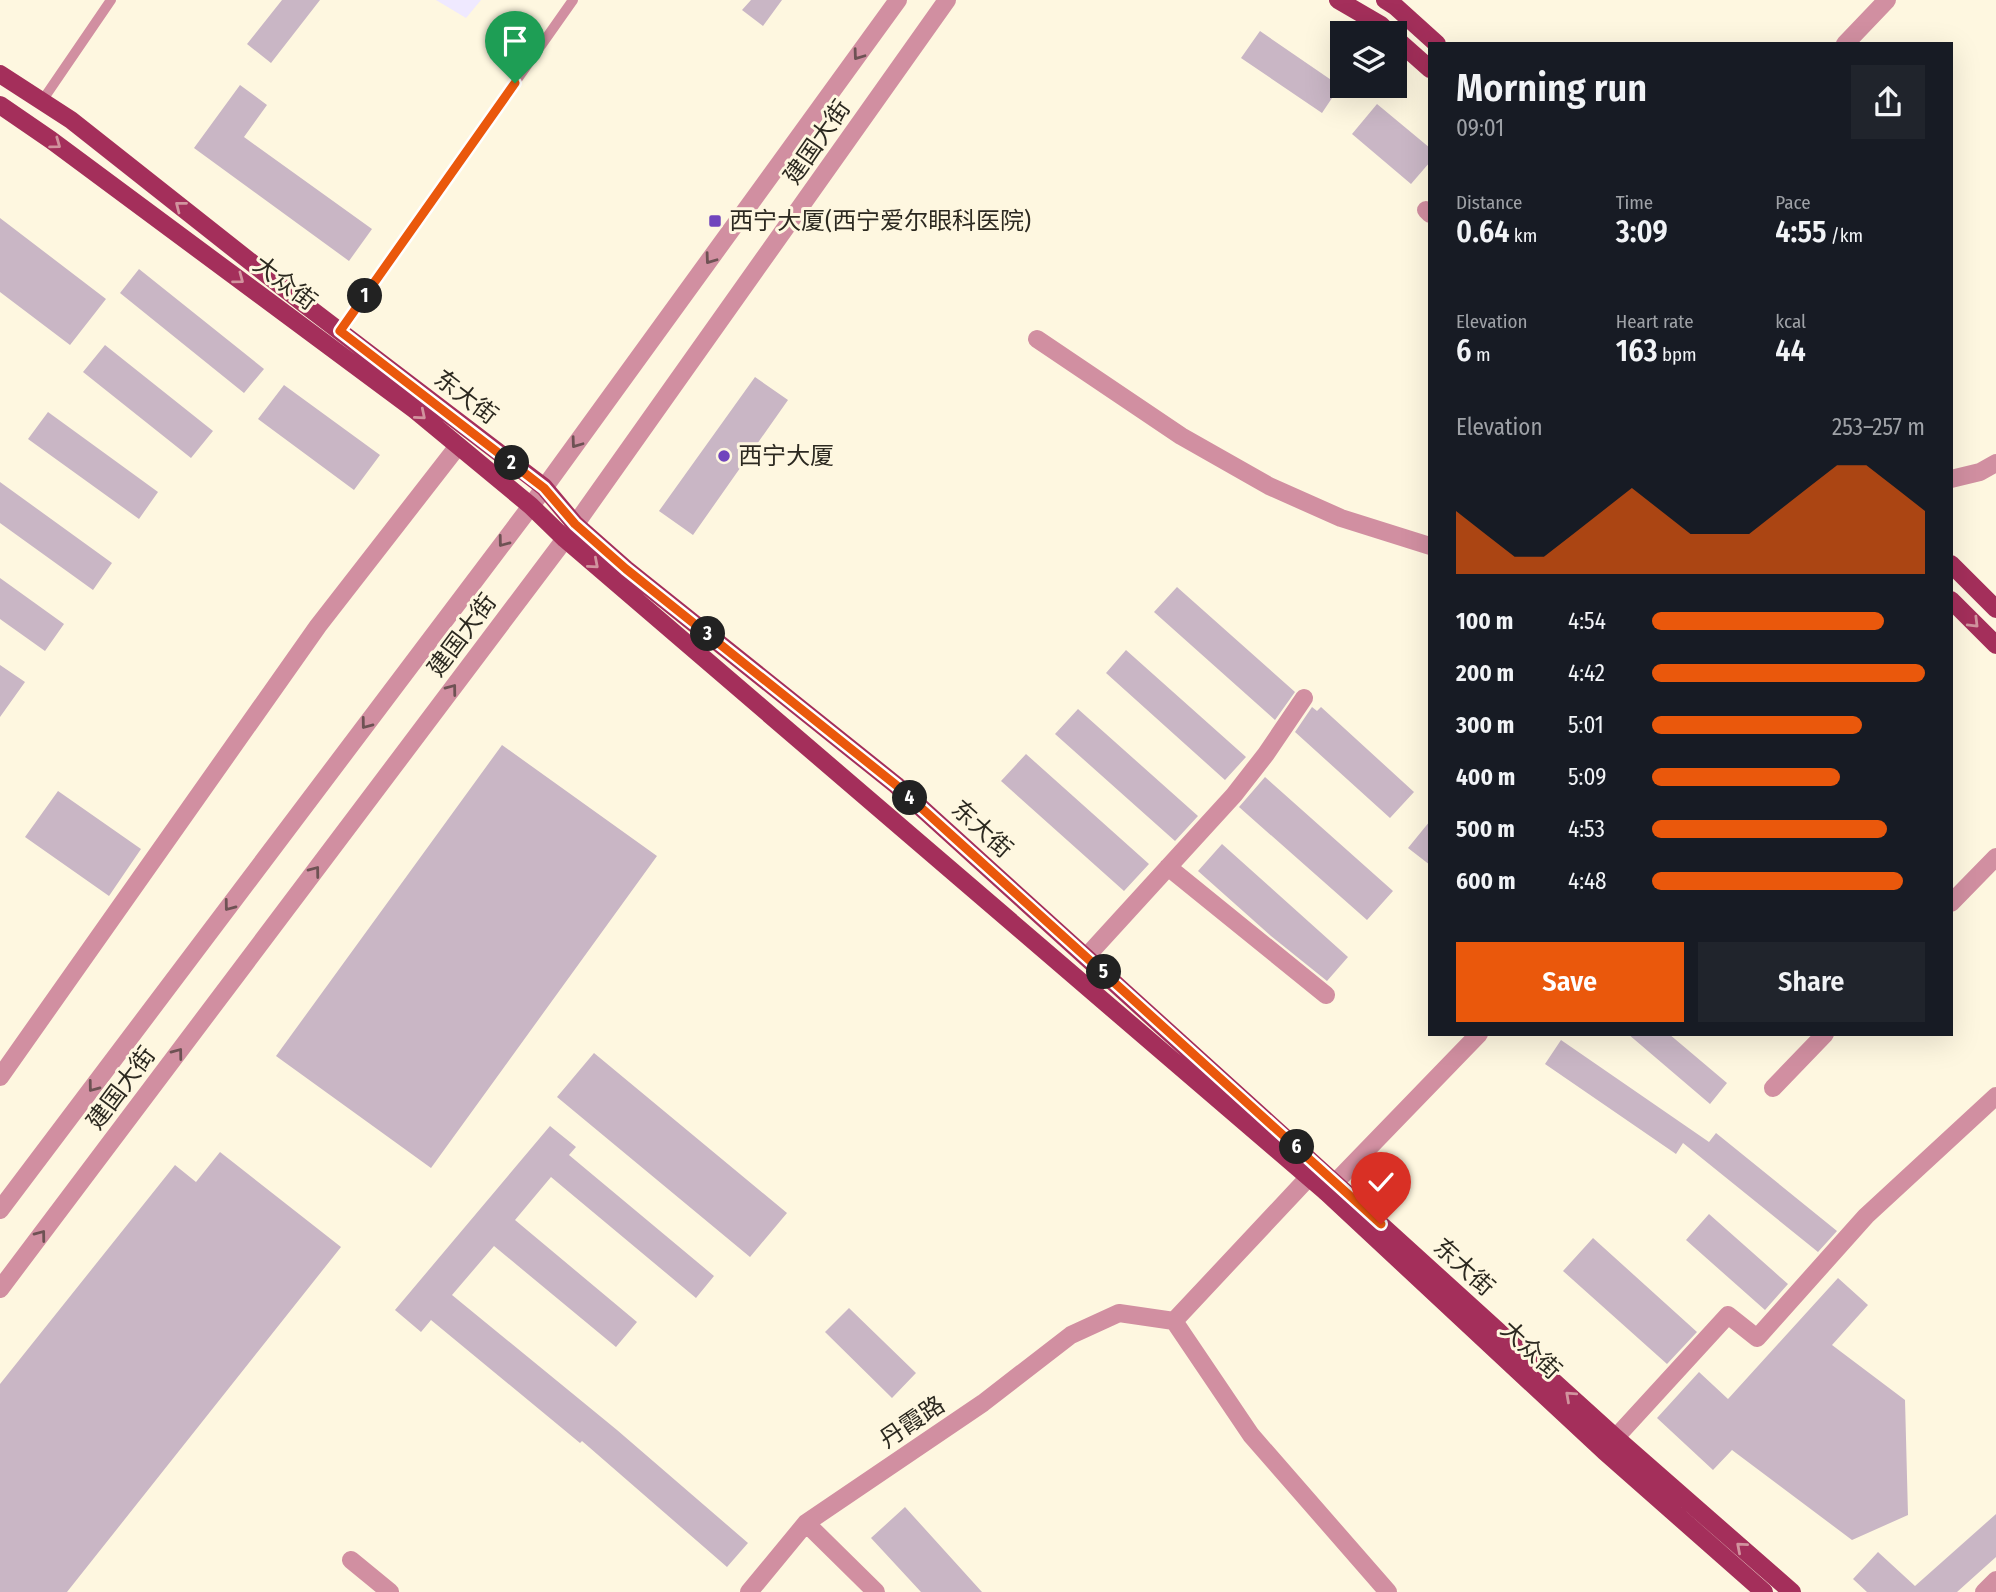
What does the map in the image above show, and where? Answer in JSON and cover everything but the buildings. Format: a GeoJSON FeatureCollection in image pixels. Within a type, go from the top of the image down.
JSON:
{"type":"FeatureCollection","features":[{"type":"Feature","properties":{"kind":"main road"},"geometry":{"type":"LineString","coordinates":[[1338,0],[1374,21]]}},
{"type":"Feature","properties":{"kind":"main road"},"geometry":{"type":"LineString","coordinates":[[1385,0],[1435,42]]}},
{"type":"Feature","properties":{"kind":"main road"},"geometry":{"type":"LineString","coordinates":[[1407,49],[1428,67]]}},
{"type":"Feature","properties":{"kind":"main road","name":"东大街"},"geometry":{"type":"LineString","coordinates":[[0,74],[71,120],[544,488],[570,532],[626,569],[896,785],[1086,957],[1610,1444],[1792,1592]]}},
{"type":"Feature","properties":{"kind":"main road","name":"大众街"},"geometry":{"type":"LineString","coordinates":[[0,105],[404,401],[531,506],[570,532],[1309,1177],[1331,1186]]}},
{"type":"Feature","properties":{"kind":"main road"},"geometry":{"type":"LineString","coordinates":[[1953,566],[1996,609]]}},
{"type":"Feature","properties":{"kind":"main road"},"geometry":{"type":"LineString","coordinates":[[1953,602],[1996,645]]}},
{"type":"Feature","properties":{"kind":"main road"},"geometry":{"type":"LineString","coordinates":[[1610,1444],[1764,1592]]}},
{"type":"Feature","properties":{"kind":"street","name":"建国大街"},"geometry":{"type":"LineString","coordinates":[[0,1210],[531,506],[898,0]]}},
{"type":"Feature","properties":{"kind":"street","name":"建国大街"},"geometry":{"type":"LineString","coordinates":[[0,1289],[570,532],[947,0]]}},
{"type":"Feature","properties":{"kind":"street"},"geometry":{"type":"LineString","coordinates":[[1847,42],[1887,0]]}},
{"type":"Feature","properties":{"kind":"street"},"geometry":{"type":"LineString","coordinates":[[1037,339],[1181,436],[1269,486],[1341,519],[1428,545]]}},
{"type":"Feature","properties":{"kind":"street"},"geometry":{"type":"LineString","coordinates":[[0,1077],[318,626],[458,446]]}},
{"type":"Feature","properties":{"kind":"street"},"geometry":{"type":"LineString","coordinates":[[1953,479],[1980,472],[1996,463]]}},
{"type":"Feature","properties":{"kind":"street"},"geometry":{"type":"LineString","coordinates":[[1086,957],[1234,795],[1304,698]]}},
{"type":"Feature","properties":{"kind":"street"},"geometry":{"type":"LineString","coordinates":[[1953,901],[1996,857]]}},
{"type":"Feature","properties":{"kind":"street"},"geometry":{"type":"LineString","coordinates":[[1168,867],[1326,995]]}},
{"type":"Feature","properties":{"kind":"street"},"geometry":{"type":"LineString","coordinates":[[1331,1186],[1477,1036]]}},
{"type":"Feature","properties":{"kind":"street"},"geometry":{"type":"LineString","coordinates":[[1773,1088],[1823,1036]]}},
{"type":"Feature","properties":{"kind":"street"},"geometry":{"type":"LineString","coordinates":[[1610,1444],[1728,1315],[1757,1338],[1866,1216],[1996,1096]]}},
{"type":"Feature","properties":{"kind":"street"},"geometry":{"type":"LineString","coordinates":[[1309,1177],[1174,1321],[1251,1435],[1388,1592]]}},
{"type":"Feature","properties":{"kind":"street","name":"丹霞路"},"geometry":{"type":"LineString","coordinates":[[749,1592],[806,1523],[983,1403],[1071,1335],[1119,1313],[1174,1321]]}},
{"type":"Feature","properties":{"kind":"street"},"geometry":{"type":"LineString","coordinates":[[806,1523],[876,1592]]}},
{"type":"Feature","properties":{"kind":"street"},"geometry":{"type":"LineString","coordinates":[[351,1560],[390,1592]]}},
{"type":"Feature","properties":{"kind":"street"},"geometry":{"type":"LineString","coordinates":[[1984,1592],[1996,1580]]}},
{"type":"Feature","properties":{"kind":"lane"},"geometry":{"type":"LineString","coordinates":[[42,101],[111,0]]}},
{"type":"Feature","properties":{"kind":"lane"},"geometry":{"type":"LineString","coordinates":[[340,331],[573,0]]}},
{"type":"Feature","properties":{"kind":"shaded area"},"geometry":{"type":"Polygon","coordinates":[[[436,0],[481,0],[466,18],[436,0]]]}},
{"type":"Feature","properties":{"kind":"place","name":"西宁大厦(西宁爱尔眼科医院)"},"geometry":{"type":"Point","coordinates":[715,221]}},
{"type":"Feature","properties":{"kind":"place","name":"西宁大厦"},"geometry":{"type":"Point","coordinates":[724,456]}},
{"type":"Feature","properties":{"kind":"route"},"geometry":{"type":"LineString","coordinates":[[515,83],[340,331],[544,488],[575,524],[626,569],[896,785],[1381,1224]]}}]}
